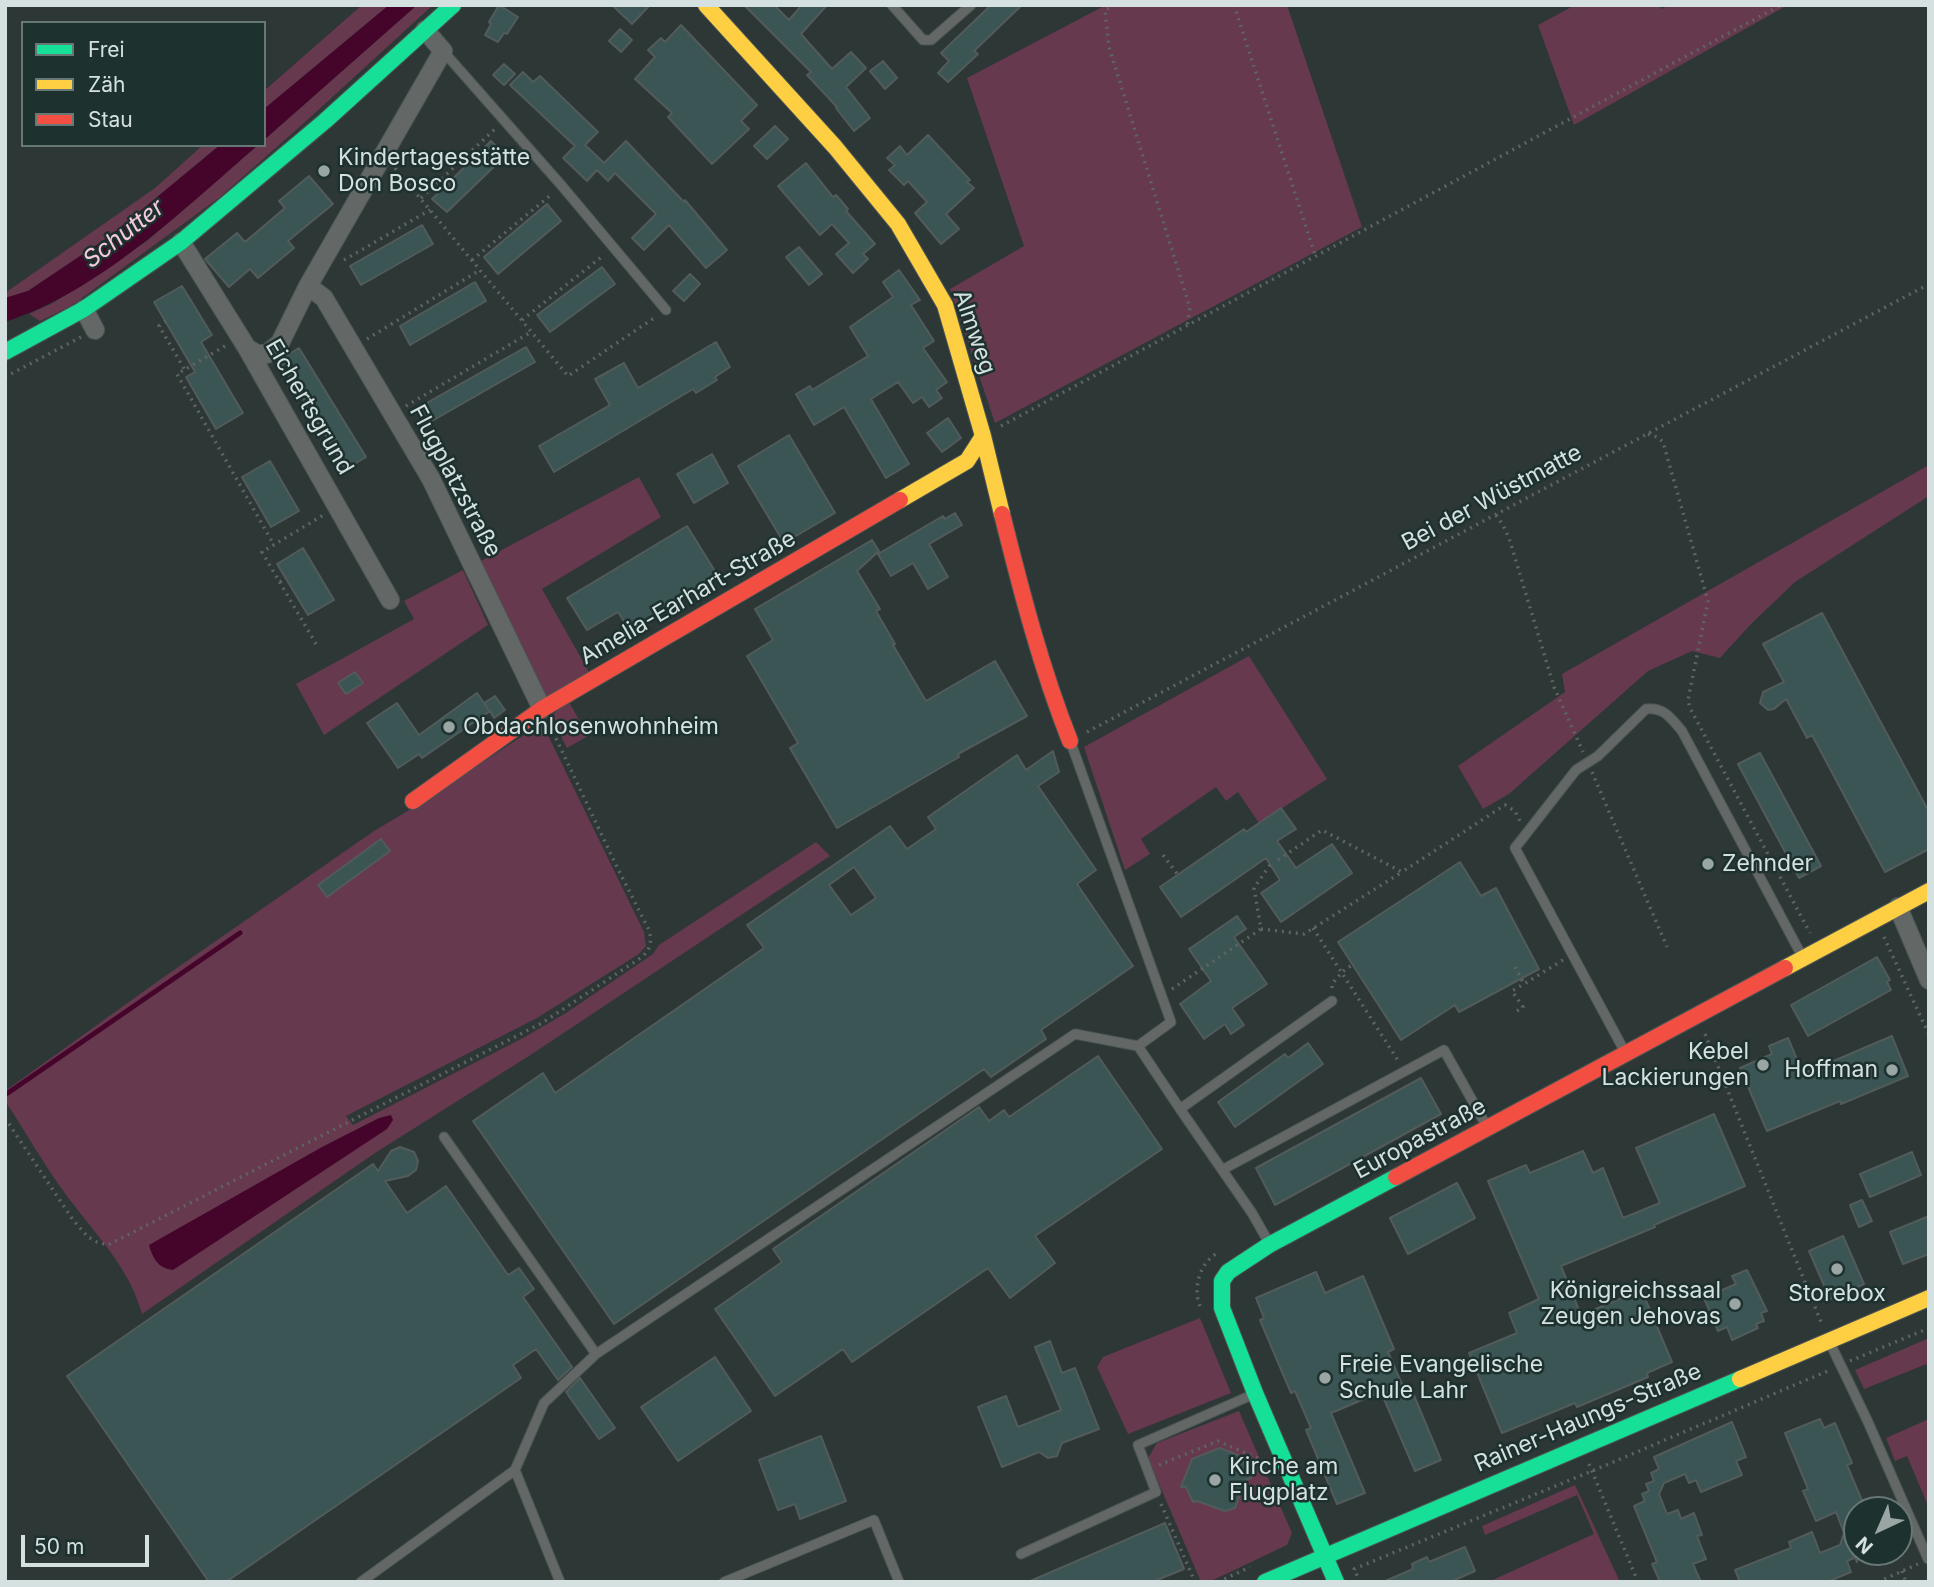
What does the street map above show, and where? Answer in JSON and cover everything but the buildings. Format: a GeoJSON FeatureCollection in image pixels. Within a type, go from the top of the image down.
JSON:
{"type":"FeatureCollection","features":[{"type":"Feature","properties":{"kind":"street"},"geometry":{"type":"LineString","coordinates":[[5,352],[84,309],[181,242],[324,121],[453,5]]}},
{"type":"Feature","properties":{"kind":"street","name":"Almweg"},"geometry":{"type":"LineString","coordinates":[[706,5],[835,147],[898,224],[945,305],[983,436],[1019,582],[1058,711],[1070,741]]}},
{"type":"Feature","properties":{"kind":"street"},"geometry":{"type":"LineString","coordinates":[[243,343],[257,354],[267,354],[280,344],[307,286],[443,51],[425,30]]}},
{"type":"Feature","properties":{"kind":"street","name":"Eichertsgrund"},"geometry":{"type":"LineString","coordinates":[[181,242],[243,343],[390,600]]}},
{"type":"Feature","properties":{"kind":"street","name":"Flugplatzstraße"},"geometry":{"type":"LineString","coordinates":[[307,286],[324,299],[431,479],[542,709]]}},
{"type":"Feature","properties":{"kind":"street"},"geometry":{"type":"LineString","coordinates":[[84,309],[95,330]]}},
{"type":"Feature","properties":{"kind":"street","name":"Amelia-Earhart-Straße"},"geometry":{"type":"LineString","coordinates":[[413,801],[542,709],[967,461],[983,436]]}},
{"type":"Feature","properties":{"kind":"street","name":"Europastraße"},"geometry":{"type":"LineString","coordinates":[[1336,1582],[1255,1393],[1222,1308],[1222,1281],[1228,1272],[1269,1245],[1929,891]]}},
{"type":"Feature","properties":{"kind":"street"},"geometry":{"type":"LineString","coordinates":[[1898,907],[1929,980]]}},
{"type":"Feature","properties":{"kind":"street","name":"Rainer-Haungs-Straße"},"geometry":{"type":"LineString","coordinates":[[1265,1582],[1929,1298]]}},
{"type":"Feature","properties":{"kind":"lane"},"geometry":{"type":"LineString","coordinates":[[892,5],[923,40],[931,40],[971,5]]}},
{"type":"Feature","properties":{"kind":"lane"},"geometry":{"type":"LineString","coordinates":[[443,51],[666,310]]}},
{"type":"Feature","properties":{"kind":"lane"},"geometry":{"type":"LineString","coordinates":[[1626,1054],[1515,848],[1576,770],[1598,756],[1646,709],[1656,708],[1668,713],[1682,731],[1803,958]]}},
{"type":"Feature","properties":{"kind":"lane"},"geometry":{"type":"LineString","coordinates":[[1070,741],[1171,1022],[1138,1046]]}},
{"type":"Feature","properties":{"kind":"lane"},"geometry":{"type":"LineString","coordinates":[[1180,1109],[1332,1001]]}},
{"type":"Feature","properties":{"kind":"lane"},"geometry":{"type":"LineString","coordinates":[[361,1582],[514,1470],[544,1404],[596,1354],[1075,1034],[1138,1046],[1269,1245]]}},
{"type":"Feature","properties":{"kind":"lane"},"geometry":{"type":"LineString","coordinates":[[1222,1170],[1444,1050],[1488,1129]]}},
{"type":"Feature","properties":{"kind":"lane"},"geometry":{"type":"LineString","coordinates":[[444,1137],[596,1354]]}},
{"type":"Feature","properties":{"kind":"lane"},"geometry":{"type":"LineString","coordinates":[[1829,1340],[1928,1559]]}},
{"type":"Feature","properties":{"kind":"lane"},"geometry":{"type":"LineString","coordinates":[[1021,1555],[1156,1492],[1138,1445],[1255,1393]]}},
{"type":"Feature","properties":{"kind":"lane"},"geometry":{"type":"LineString","coordinates":[[514,1470],[560,1582]]}},
{"type":"Feature","properties":{"kind":"lane"},"geometry":{"type":"LineString","coordinates":[[724,1582],[874,1520],[899,1582]]}},
{"type":"Feature","properties":{"kind":"path"},"geometry":{"type":"LineString","coordinates":[[1115,5],[1105,10],[1109,47],[1190,308],[1187,327]]}},
{"type":"Feature","properties":{"kind":"path"},"geometry":{"type":"LineString","coordinates":[[1234,5],[1316,258]]}},
{"type":"Feature","properties":{"kind":"path"},"geometry":{"type":"LineString","coordinates":[[983,436],[1782,5]]}},
{"type":"Feature","properties":{"kind":"path"},"geometry":{"type":"LineString","coordinates":[[421,199],[504,121]]}},
{"type":"Feature","properties":{"kind":"path"},"geometry":{"type":"LineString","coordinates":[[382,153],[568,376],[666,310]]}},
{"type":"Feature","properties":{"kind":"path"},"geometry":{"type":"LineString","coordinates":[[472,260],[562,186]]}},
{"type":"Feature","properties":{"kind":"path"},"geometry":{"type":"LineString","coordinates":[[335,265],[430,210]]}},
{"type":"Feature","properties":{"kind":"path"},"geometry":{"type":"LineString","coordinates":[[522,321],[613,247]]}},
{"type":"Feature","properties":{"kind":"path"},"geometry":{"type":"LineString","coordinates":[[353,347],[480,270]]}},
{"type":"Feature","properties":{"kind":"path","name":"Bei der Wüstmatte"},"geometry":{"type":"LineString","coordinates":[[1070,741],[1929,284]]}},
{"type":"Feature","properties":{"kind":"path"},"geometry":{"type":"LineString","coordinates":[[166,321],[159,326],[185,370]]}},
{"type":"Feature","properties":{"kind":"path"},"geometry":{"type":"LineString","coordinates":[[5,377],[95,330]]}},
{"type":"Feature","properties":{"kind":"path"},"geometry":{"type":"LineString","coordinates":[[393,414],[531,332]]}},
{"type":"Feature","properties":{"kind":"path"},"geometry":{"type":"LineString","coordinates":[[243,343],[177,374],[274,545]]}},
{"type":"Feature","properties":{"kind":"path"},"geometry":{"type":"LineString","coordinates":[[189,394],[194,391]]}},
{"type":"Feature","properties":{"kind":"path"},"geometry":{"type":"LineString","coordinates":[[1647,434],[1663,442],[1708,601],[1688,700],[1690,708],[1811,933]]}},
{"type":"Feature","properties":{"kind":"path"},"geometry":{"type":"LineString","coordinates":[[249,501],[254,498]]}},
{"type":"Feature","properties":{"kind":"path"},"geometry":{"type":"LineString","coordinates":[[316,644],[262,552],[338,507]]}},
{"type":"Feature","properties":{"kind":"path"},"geometry":{"type":"LineString","coordinates":[[1496,515],[1509,538],[1554,687],[1667,947]]}},
{"type":"Feature","properties":{"kind":"path"},"geometry":{"type":"LineString","coordinates":[[280,582],[286,578]]}},
{"type":"Feature","properties":{"kind":"path"},"geometry":{"type":"LineString","coordinates":[[5,1118],[73,1220],[88,1237],[108,1245],[542,1023],[642,957],[649,950],[649,930],[542,709]]}},
{"type":"Feature","properties":{"kind":"path"},"geometry":{"type":"LineString","coordinates":[[1162,996],[1261,929],[1304,934],[1505,805],[1514,811],[1527,832]]}},
{"type":"Feature","properties":{"kind":"path"},"geometry":{"type":"LineString","coordinates":[[1278,860],[1322,830],[1402,872]]}},
{"type":"Feature","properties":{"kind":"path"},"geometry":{"type":"LineString","coordinates":[[1163,855],[1178,875]]}},
{"type":"Feature","properties":{"kind":"path"},"geometry":{"type":"LineString","coordinates":[[1261,929],[1254,888],[1270,865]]}},
{"type":"Feature","properties":{"kind":"path"},"geometry":{"type":"LineString","coordinates":[[1876,919],[1929,1035]]}},
{"type":"Feature","properties":{"kind":"path"},"geometry":{"type":"LineString","coordinates":[[1313,928],[1405,1072]]}},
{"type":"Feature","properties":{"kind":"path"},"geometry":{"type":"LineString","coordinates":[[1517,1011],[1522,1007],[1512,990],[1573,954]]}},
{"type":"Feature","properties":{"kind":"path"},"geometry":{"type":"LineString","coordinates":[[1332,1001],[1332,984],[1352,965]]}},
{"type":"Feature","properties":{"kind":"path"},"geometry":{"type":"LineString","coordinates":[[1515,967],[1524,984]]}},
{"type":"Feature","properties":{"kind":"path"},"geometry":{"type":"LineString","coordinates":[[1698,1015],[1829,1340]]}},
{"type":"Feature","properties":{"kind":"path"},"geometry":{"type":"LineString","coordinates":[[1354,1569],[1929,1328]]}},
{"type":"Feature","properties":{"kind":"path"},"geometry":{"type":"LineString","coordinates":[[1147,1469],[1218,1441],[1266,1462]]}},
{"type":"Feature","properties":{"kind":"path"},"geometry":{"type":"LineString","coordinates":[[1581,1446],[1638,1582]]}},
{"type":"Feature","properties":{"kind":"path"},"geometry":{"type":"LineString","coordinates":[[1156,1492],[1195,1582]]}},
{"type":"Feature","properties":{"kind":"path"},"geometry":{"type":"LineString","coordinates":[[1878,1582],[1928,1559]]}},
{"type":"Feature","properties":{"kind":"path"},"geometry":{"type":"LineString","coordinates":[[1902,1571],[1906,1582]]}},
{"type":"Feature","properties":{"kind":"shaded area"},"geometry":{"type":"Polygon","coordinates":[[[362,5],[389,5],[266,107],[266,89],[362,5]]]}},
{"type":"Feature","properties":{"kind":"shaded area"},"geometry":{"type":"Polygon","coordinates":[[[417,5],[433,5],[220,197],[71,306],[40,321],[29,314],[53,303],[147,241],[256,147],[266,147],[266,138],[417,5]]]}},
{"type":"Feature","properties":{"kind":"shaded area"},"geometry":{"type":"Polygon","coordinates":[[[1106,5],[1287,5],[1362,227],[995,423],[950,289],[1024,246],[967,78],[1106,5]]]}},
{"type":"Feature","properties":{"kind":"shaded area"},"geometry":{"type":"Polygon","coordinates":[[[1575,5],[1658,5],[1662,9],[1669,5],[1788,5],[1574,125],[1538,25],[1575,5]]]}},
{"type":"Feature","properties":{"kind":"shaded area"},"geometry":{"type":"Polygon","coordinates":[[[201,147],[218,147],[110,236],[28,291],[5,298],[5,293],[155,188],[201,147]]]}},
{"type":"Feature","properties":{"kind":"shaded area"},"geometry":{"type":"Polygon","coordinates":[[[1929,465],[1929,496],[1795,582],[1720,658],[1692,651],[1648,671],[1509,794],[1483,809],[1458,766],[1565,692],[1562,674],[1929,465]]]}},
{"type":"Feature","properties":{"kind":"shaded area"},"geometry":{"type":"Polygon","coordinates":[[[639,477],[661,517],[542,589],[589,672],[544,699],[481,561],[639,477]]]}},
{"type":"Feature","properties":{"kind":"shaded area"},"geometry":{"type":"Polygon","coordinates":[[[463,570],[488,625],[324,735],[296,684],[414,619],[404,601],[463,570]]]}},
{"type":"Feature","properties":{"kind":"shaded area"},"geometry":{"type":"Polygon","coordinates":[[[1249,656],[1327,779],[1259,823],[1238,792],[1226,801],[1216,787],[1141,839],[1150,854],[1125,870],[1084,747],[1249,656]]]}},
{"type":"Feature","properties":{"kind":"shaded area"},"geometry":{"type":"Polygon","coordinates":[[[569,702],[588,736],[567,748],[552,719],[555,712],[569,702]]]}},
{"type":"Feature","properties":{"kind":"shaded area"},"geometry":{"type":"Polygon","coordinates":[[[542,723],[644,932],[646,946],[639,954],[537,1018],[346,1116],[353,1125],[523,1038],[566,1013],[653,954],[659,945],[816,842],[830,856],[532,1054],[375,1153],[142,1314],[119,1265],[49,1170],[5,1101],[5,1091],[374,831],[542,723]]]}},
{"type":"Feature","properties":{"kind":"shaded area"},"geometry":{"type":"Polygon","coordinates":[[[1200,1318],[1231,1393],[1128,1434],[1097,1367],[1103,1357],[1200,1318]]]}},
{"type":"Feature","properties":{"kind":"shaded area"},"geometry":{"type":"Polygon","coordinates":[[[1929,1338],[1929,1363],[1864,1389],[1855,1370],[1929,1338]]]}},
{"type":"Feature","properties":{"kind":"shaded area"},"geometry":{"type":"Polygon","coordinates":[[[1239,1411],[1292,1533],[1287,1545],[1209,1582],[1201,1582],[1148,1458],[1157,1443],[1239,1411]]]}},
{"type":"Feature","properties":{"kind":"shaded area"},"geometry":{"type":"Polygon","coordinates":[[[1929,1419],[1929,1508],[1907,1456],[1895,1461],[1886,1438],[1929,1419]]]}},
{"type":"Feature","properties":{"kind":"shaded area"},"geometry":{"type":"Polygon","coordinates":[[[1575,1485],[1620,1582],[1488,1582],[1594,1534],[1577,1495],[1485,1535],[1482,1526],[1575,1485]]]}},
{"type":"Feature","properties":{"kind":"water"},"geometry":{"type":"Polygon","coordinates":[[[389,5],[417,5],[266,138],[266,107],[389,5]]]}},
{"type":"Feature","properties":{"kind":"water","name":"Schutter"},"geometry":{"type":"Polygon","coordinates":[[[218,147],[256,147],[170,221],[107,270],[40,308],[5,322],[5,298],[28,291],[110,236],[218,147]]]}},
{"type":"Feature","properties":{"kind":"water"},"geometry":{"type":"Polygon","coordinates":[[[391,1115],[393,1120],[387,1129],[173,1270],[163,1267],[154,1259],[149,1245],[322,1147],[379,1118],[391,1115]]]}},
{"type":"Feature","properties":{"kind":"waterway"},"geometry":{"type":"LineString","coordinates":[[5,1095],[240,933]]}},
{"type":"Feature","properties":{"kind":"traffic: fast"},"geometry":{"type":"LineString","coordinates":[[5,352],[84,309],[181,242],[325,121],[453,5]]}},
{"type":"Feature","properties":{"kind":"traffic: fast"},"geometry":{"type":"LineString","coordinates":[[1336,1582],[1255,1393],[1222,1308],[1222,1281],[1228,1272],[1269,1245],[1396,1177]]}},
{"type":"Feature","properties":{"kind":"traffic: fast"},"geometry":{"type":"LineString","coordinates":[[1265,1582],[1740,1379]]}},
{"type":"Feature","properties":{"kind":"traffic: slow"},"geometry":{"type":"LineString","coordinates":[[706,5],[835,147],[898,224],[945,305],[983,436],[1002,514]]}},
{"type":"Feature","properties":{"kind":"traffic: slow"},"geometry":{"type":"LineString","coordinates":[[900,500],[967,461],[983,436]]}},
{"type":"Feature","properties":{"kind":"traffic: slow"},"geometry":{"type":"LineString","coordinates":[[1785,968],[1929,891]]}},
{"type":"Feature","properties":{"kind":"traffic: slow"},"geometry":{"type":"LineString","coordinates":[[1740,1379],[1929,1298]]}},
{"type":"Feature","properties":{"kind":"traffic: jam"},"geometry":{"type":"LineString","coordinates":[[413,801],[542,709],[900,500]]}},
{"type":"Feature","properties":{"kind":"traffic: jam"},"geometry":{"type":"LineString","coordinates":[[1002,514],[1041,657],[1070,741]]}},
{"type":"Feature","properties":{"kind":"traffic: jam"},"geometry":{"type":"LineString","coordinates":[[1396,1177],[1785,968]]}},
{"type":"Feature","properties":{"kind":"place","name":"Kindertagesstätte Don Bosco"},"geometry":{"type":"Point","coordinates":[324,171]}},
{"type":"Feature","properties":{"kind":"place","name":"Obdachlosenwohnheim"},"geometry":{"type":"Point","coordinates":[449,727]}},
{"type":"Feature","properties":{"kind":"place","name":"Zehnder"},"geometry":{"type":"Point","coordinates":[1708,864]}},
{"type":"Feature","properties":{"kind":"place","name":"Kebel Lackierungen"},"geometry":{"type":"Point","coordinates":[1763,1065]}},
{"type":"Feature","properties":{"kind":"place","name":"Hoffman"},"geometry":{"type":"Point","coordinates":[1892,1070]}},
{"type":"Feature","properties":{"kind":"place","name":"Storebox"},"geometry":{"type":"Point","coordinates":[1837,1269]}},
{"type":"Feature","properties":{"kind":"place","name":"Königreichssaal Zeugen Jehovas"},"geometry":{"type":"Point","coordinates":[1735,1304]}},
{"type":"Feature","properties":{"kind":"place","name":"Freie Evangelische Schule Lahr"},"geometry":{"type":"Point","coordinates":[1325,1378]}},
{"type":"Feature","properties":{"kind":"place","name":"Kirche am Flugplatz"},"geometry":{"type":"Point","coordinates":[1215,1480]}}]}
